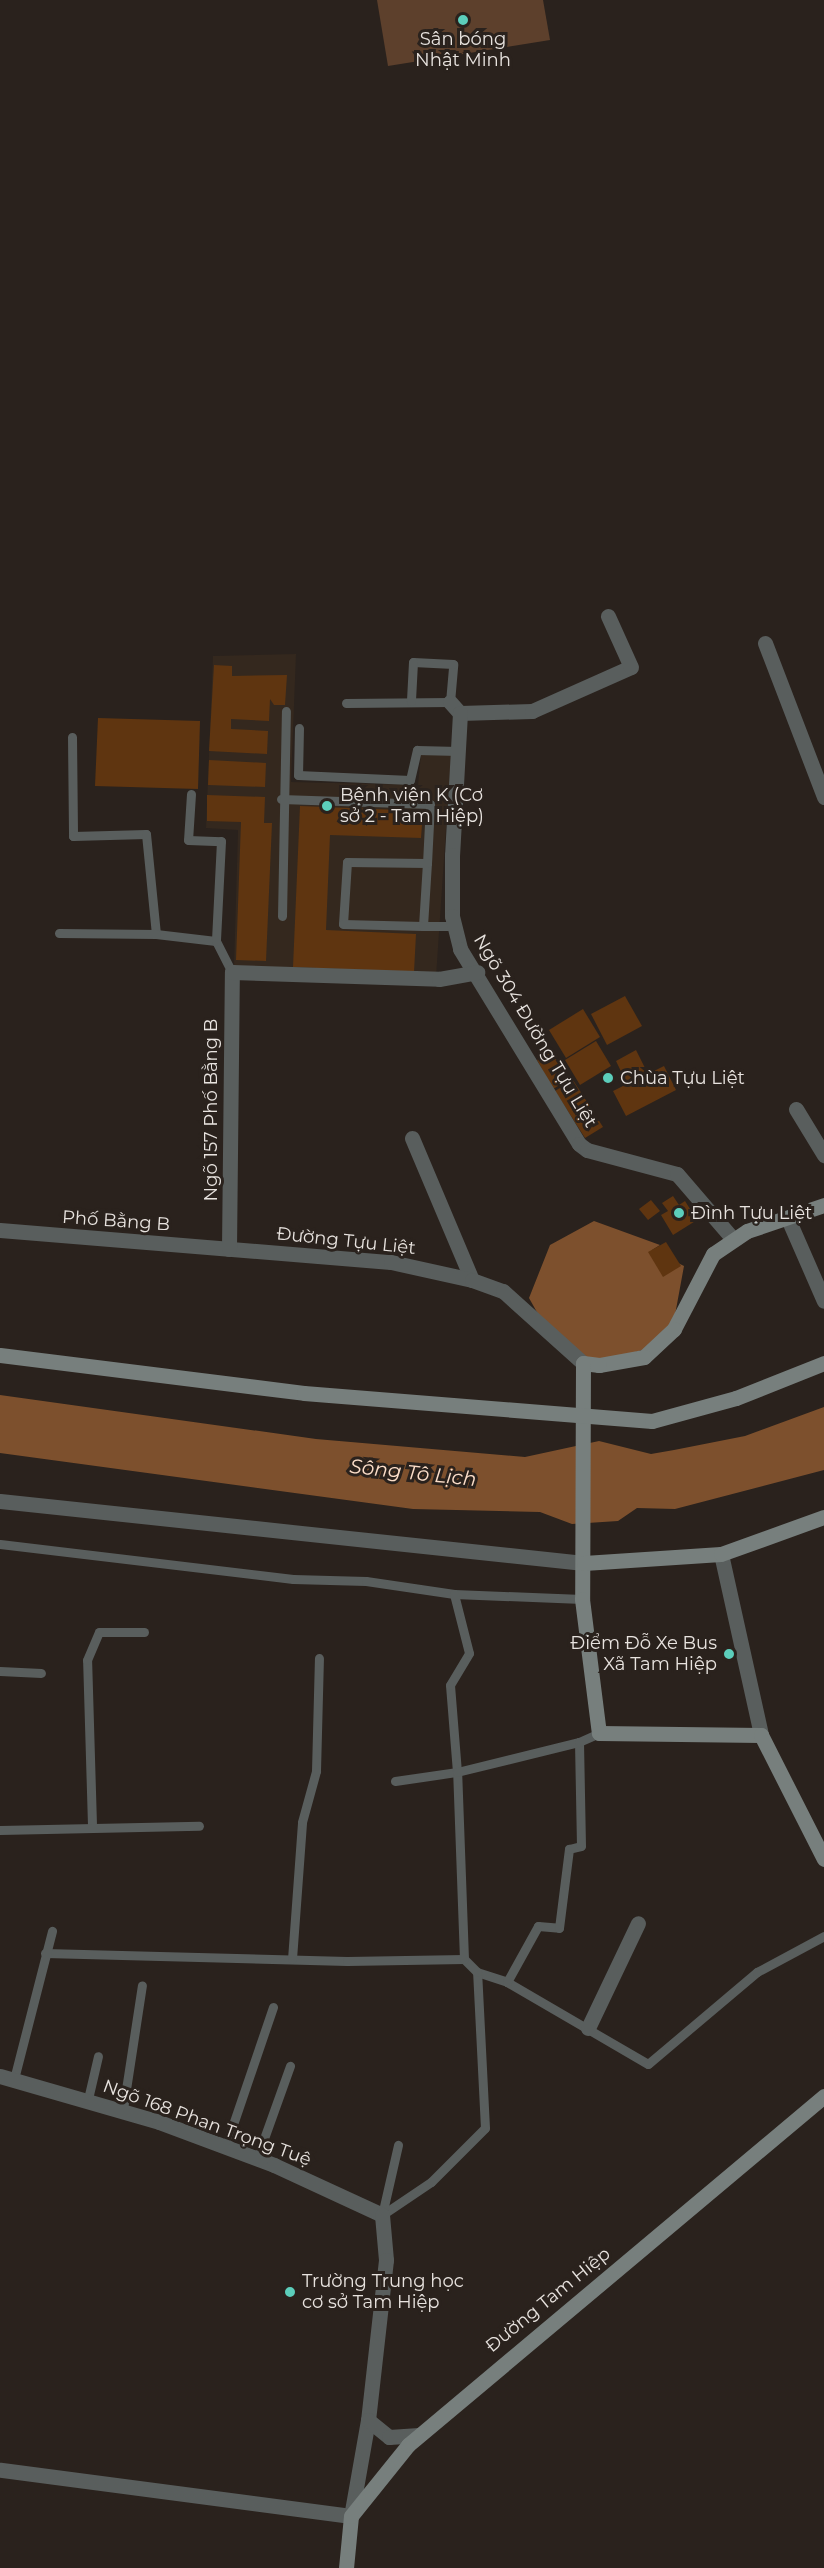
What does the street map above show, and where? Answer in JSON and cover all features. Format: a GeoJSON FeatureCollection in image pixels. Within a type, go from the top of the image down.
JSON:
{"type":"FeatureCollection","features":[{"type":"Feature","properties":{"kind":"street"},"geometry":{"type":"LineString","coordinates":[[455,707],[532,711],[631,667],[608,616]]}},
{"type":"Feature","properties":{"kind":"street"},"geometry":{"type":"LineString","coordinates":[[765,643],[824,797]]}},
{"type":"Feature","properties":{"kind":"street","name":"Ngõ 304 Đường Tựu Liệt"},"geometry":{"type":"LineString","coordinates":[[455,707],[458,751],[452,855],[454,926],[460,949],[477,972],[579,1144],[587,1150],[677,1174],[733,1239]]}},
{"type":"Feature","properties":{"kind":"street"},"geometry":{"type":"LineString","coordinates":[[231,972],[439,979],[477,972]]}},
{"type":"Feature","properties":{"kind":"street","name":"Ngõ 157 Phố Bằng B"},"geometry":{"type":"LineString","coordinates":[[230,1249],[231,972]]}},
{"type":"Feature","properties":{"kind":"street"},"geometry":{"type":"LineString","coordinates":[[796,1108],[824,1155]]}},
{"type":"Feature","properties":{"kind":"street"},"geometry":{"type":"LineString","coordinates":[[412,1138],[472,1280]]}},
{"type":"Feature","properties":{"kind":"street"},"geometry":{"type":"LineString","coordinates":[[761,1735],[599,1733],[582,1599],[585,1532],[583,1363],[623,1363],[662,1345],[700,1271],[733,1239],[789,1221],[824,1205]]}},
{"type":"Feature","properties":{"kind":"street"},"geometry":{"type":"LineString","coordinates":[[789,1221],[824,1301]]}},
{"type":"Feature","properties":{"kind":"street","name":"Phố Bằng B"},"geometry":{"type":"LineString","coordinates":[[0,1230],[230,1249]]}},
{"type":"Feature","properties":{"kind":"street","name":"Đường Tựu Liệt"},"geometry":{"type":"LineString","coordinates":[[230,1249],[391,1262],[472,1280],[503,1291],[583,1363]]}},
{"type":"Feature","properties":{"kind":"street"},"geometry":{"type":"LineString","coordinates":[[0,1355],[304,1393],[583,1418],[652,1421],[736,1398],[824,1363]]}},
{"type":"Feature","properties":{"kind":"street"},"geometry":{"type":"LineString","coordinates":[[0,1501],[584,1563],[722,1554],[824,1518]]}},
{"type":"Feature","properties":{"kind":"street"},"geometry":{"type":"LineString","coordinates":[[722,1554],[761,1735],[824,1858]]}},
{"type":"Feature","properties":{"kind":"street"},"geometry":{"type":"LineString","coordinates":[[588,2028],[638,1923]]}},
{"type":"Feature","properties":{"kind":"street","name":"Ngõ 168 Phan Trọng Tuệ"},"geometry":{"type":"LineString","coordinates":[[7,2078],[123,2109],[257,2158],[382,2215]]}},
{"type":"Feature","properties":{"kind":"street","name":"Đường Tam Hiệp"},"geometry":{"type":"LineString","coordinates":[[351,2516],[419,2435],[824,2096]]}},
{"type":"Feature","properties":{"kind":"street"},"geometry":{"type":"LineString","coordinates":[[346,2568],[351,2516],[368,2420],[386,2260],[382,2215]]}},
{"type":"Feature","properties":{"kind":"street"},"geometry":{"type":"LineString","coordinates":[[368,2420],[389,2437],[419,2435]]}},
{"type":"Feature","properties":{"kind":"street"},"geometry":{"type":"LineString","coordinates":[[0,2470],[351,2516]]}},
{"type":"Feature","properties":{"kind":"lane"},"geometry":{"type":"LineString","coordinates":[[411,701],[413,662],[463,663]]}},
{"type":"Feature","properties":{"kind":"lane"},"geometry":{"type":"LineString","coordinates":[[346,703],[411,701],[455,707],[453,664]]}},
{"type":"Feature","properties":{"kind":"lane"},"geometry":{"type":"LineString","coordinates":[[282,916],[285,814],[281,799],[286,711]]}},
{"type":"Feature","properties":{"kind":"lane"},"geometry":{"type":"LineString","coordinates":[[300,728],[298,776],[411,780],[417,750],[458,751]]}},
{"type":"Feature","properties":{"kind":"lane"},"geometry":{"type":"LineString","coordinates":[[72,737],[73,836],[146,834],[156,934]]}},
{"type":"Feature","properties":{"kind":"lane"},"geometry":{"type":"LineString","coordinates":[[191,794],[188,840],[221,841],[216,940],[231,972]]}},
{"type":"Feature","properties":{"kind":"lane"},"geometry":{"type":"LineString","coordinates":[[281,799],[430,804],[423,926]]}},
{"type":"Feature","properties":{"kind":"lane"},"geometry":{"type":"LineString","coordinates":[[427,863],[347,862],[343,924],[454,926]]}},
{"type":"Feature","properties":{"kind":"lane"},"geometry":{"type":"LineString","coordinates":[[59,933],[156,934],[216,940]]}},
{"type":"Feature","properties":{"kind":"lane"},"geometry":{"type":"LineString","coordinates":[[0,1544],[454,1594],[582,1599]]}},
{"type":"Feature","properties":{"kind":"lane"},"geometry":{"type":"LineString","coordinates":[[454,1594],[469,1653],[450,1685],[457,1772],[464,1959],[477,1972],[507,1982],[648,2064],[757,1971],[824,1936]]}},
{"type":"Feature","properties":{"kind":"lane"},"geometry":{"type":"LineString","coordinates":[[92,1825],[87,1660],[99,1632],[144,1632]]}},
{"type":"Feature","properties":{"kind":"lane"},"geometry":{"type":"LineString","coordinates":[[292,1959],[302,1821],[316,1771],[319,1658]]}},
{"type":"Feature","properties":{"kind":"lane"},"geometry":{"type":"LineString","coordinates":[[0,1671],[41,1673]]}},
{"type":"Feature","properties":{"kind":"lane"},"geometry":{"type":"LineString","coordinates":[[395,1781],[457,1772],[579,1742],[599,1733]]}},
{"type":"Feature","properties":{"kind":"lane"},"geometry":{"type":"LineString","coordinates":[[507,1982],[538,1926],[559,1928],[569,1849],[581,1846],[579,1742]]}},
{"type":"Feature","properties":{"kind":"lane"},"geometry":{"type":"LineString","coordinates":[[0,1830],[92,1825],[199,1826]]}},
{"type":"Feature","properties":{"kind":"lane"},"geometry":{"type":"LineString","coordinates":[[7,2078],[52,1931]]}},
{"type":"Feature","properties":{"kind":"lane"},"geometry":{"type":"LineString","coordinates":[[45,1953],[292,1959],[464,1959]]}},
{"type":"Feature","properties":{"kind":"lane"},"geometry":{"type":"LineString","coordinates":[[382,2215],[431,2182],[485,2128],[477,1972]]}},
{"type":"Feature","properties":{"kind":"lane"},"geometry":{"type":"LineString","coordinates":[[123,2109],[142,1985]]}},
{"type":"Feature","properties":{"kind":"lane"},"geometry":{"type":"LineString","coordinates":[[225,2148],[273,2007]]}},
{"type":"Feature","properties":{"kind":"lane"},"geometry":{"type":"LineString","coordinates":[[88,2099],[98,2056]]}},
{"type":"Feature","properties":{"kind":"lane"},"geometry":{"type":"LineString","coordinates":[[257,2158],[290,2066]]}},
{"type":"Feature","properties":{"kind":"lane"},"geometry":{"type":"LineString","coordinates":[[382,2215],[398,2145]]}},
{"type":"Feature","properties":{"kind":"shaded area","name":"Sân bóng Nhật Minh"},"geometry":{"type":"Polygon","coordinates":[[[377,0],[543,0],[550,40],[388,66],[377,0]]]}},
{"type":"Feature","properties":{"kind":"shaded area","name":"Bệnh viện K (Cơ sở 2 - Tam Hiệp)"},"geometry":{"type":"Polygon","coordinates":[[[296,654],[291,782],[418,785],[421,754],[451,755],[436,977],[234,967],[238,830],[206,828],[213,656],[296,654]]]}},
{"type":"Feature","properties":{"kind":"water"},"geometry":{"type":"Polygon","coordinates":[[[594,1221],[660,1245],[652,1250],[684,1266],[675,1315],[660,1345],[604,1361],[583,1356],[538,1314],[529,1298],[550,1245],[594,1221]]]}},
{"type":"Feature","properties":{"kind":"water","name":"Sông Tô Lịch"},"geometry":{"type":"Polygon","coordinates":[[[0,1395],[316,1439],[525,1457],[599,1441],[651,1454],[745,1436],[824,1407],[824,1470],[675,1509],[637,1508],[618,1521],[572,1524],[540,1512],[413,1509],[0,1453],[0,1395]]]}},
{"type":"Feature","properties":{"kind":"building"},"geometry":{"type":"Polygon","coordinates":[[[214,665],[232,666],[232,676],[287,675],[285,705],[274,705],[270,699],[269,721],[231,719],[231,729],[268,731],[267,754],[209,751],[214,665]]]}},
{"type":"Feature","properties":{"kind":"building"},"geometry":{"type":"Polygon","coordinates":[[[98,718],[200,721],[198,789],[95,786],[98,718]]]}},
{"type":"Feature","properties":{"kind":"building"},"geometry":{"type":"Polygon","coordinates":[[[209,760],[266,763],[265,787],[208,785],[209,760]]]}},
{"type":"Feature","properties":{"kind":"building"},"geometry":{"type":"Polygon","coordinates":[[[207,795],[265,797],[264,823],[272,823],[266,961],[236,960],[241,822],[207,821],[207,795]]]}},
{"type":"Feature","properties":{"kind":"building"},"geometry":{"type":"Polygon","coordinates":[[[300,806],[423,811],[421,838],[330,835],[326,930],[416,934],[414,972],[293,967],[300,806]]]}},
{"type":"Feature","properties":{"kind":"building"},"geometry":{"type":"Polygon","coordinates":[[[625,996],[642,1026],[607,1045],[591,1014],[625,996]]]}},
{"type":"Feature","properties":{"kind":"building"},"geometry":{"type":"Polygon","coordinates":[[[583,1009],[600,1037],[566,1058],[549,1030],[583,1009]]]}},
{"type":"Feature","properties":{"kind":"building"},"geometry":{"type":"Polygon","coordinates":[[[596,1041],[611,1066],[580,1085],[565,1060],[596,1041]]]}},
{"type":"Feature","properties":{"kind":"building"},"geometry":{"type":"Polygon","coordinates":[[[636,1050],[648,1074],[664,1066],[676,1090],[626,1116],[613,1091],[627,1084],[616,1061],[636,1050]]]}},
{"type":"Feature","properties":{"kind":"building"},"geometry":{"type":"Polygon","coordinates":[[[552,1052],[568,1080],[553,1089],[537,1060],[552,1052]]]}},
{"type":"Feature","properties":{"kind":"building"},"geometry":{"type":"Polygon","coordinates":[[[573,1080],[603,1127],[585,1138],[555,1091],[573,1080]]]}},
{"type":"Feature","properties":{"kind":"building","name":"Đình Tựu Liệt"},"geometry":{"type":"Polygon","coordinates":[[[673,1196],[679,1205],[685,1201],[697,1220],[673,1235],[661,1215],[668,1211],[662,1203],[673,1196]]]}},
{"type":"Feature","properties":{"kind":"building"},"geometry":{"type":"Polygon","coordinates":[[[651,1200],[660,1211],[648,1220],[639,1209],[651,1200]]]}},
{"type":"Feature","properties":{"kind":"building"},"geometry":{"type":"Polygon","coordinates":[[[666,1242],[681,1266],[663,1277],[648,1252],[666,1242]]]}},
{"type":"Feature","properties":{"kind":"place","name":"Sân bóng Nhật Minh"},"geometry":{"type":"Point","coordinates":[463,20]}},
{"type":"Feature","properties":{"kind":"place","name":"Bệnh viện K (Cơ sở 2 - Tam Hiệp)"},"geometry":{"type":"Point","coordinates":[327,806]}},
{"type":"Feature","properties":{"kind":"place","name":"Chùa Tựu Liệt"},"geometry":{"type":"Point","coordinates":[608,1078]}},
{"type":"Feature","properties":{"kind":"place","name":"Đình Tựu Liệt"},"geometry":{"type":"Point","coordinates":[679,1213]}},
{"type":"Feature","properties":{"kind":"place","name":"Điểm Đỗ Xe Bus Xã Tam Hiệp"},"geometry":{"type":"Point","coordinates":[729,1654]}},
{"type":"Feature","properties":{"kind":"place","name":"Trường Trung học cơ sở Tam Hiệp"},"geometry":{"type":"Point","coordinates":[290,2292]}}]}
